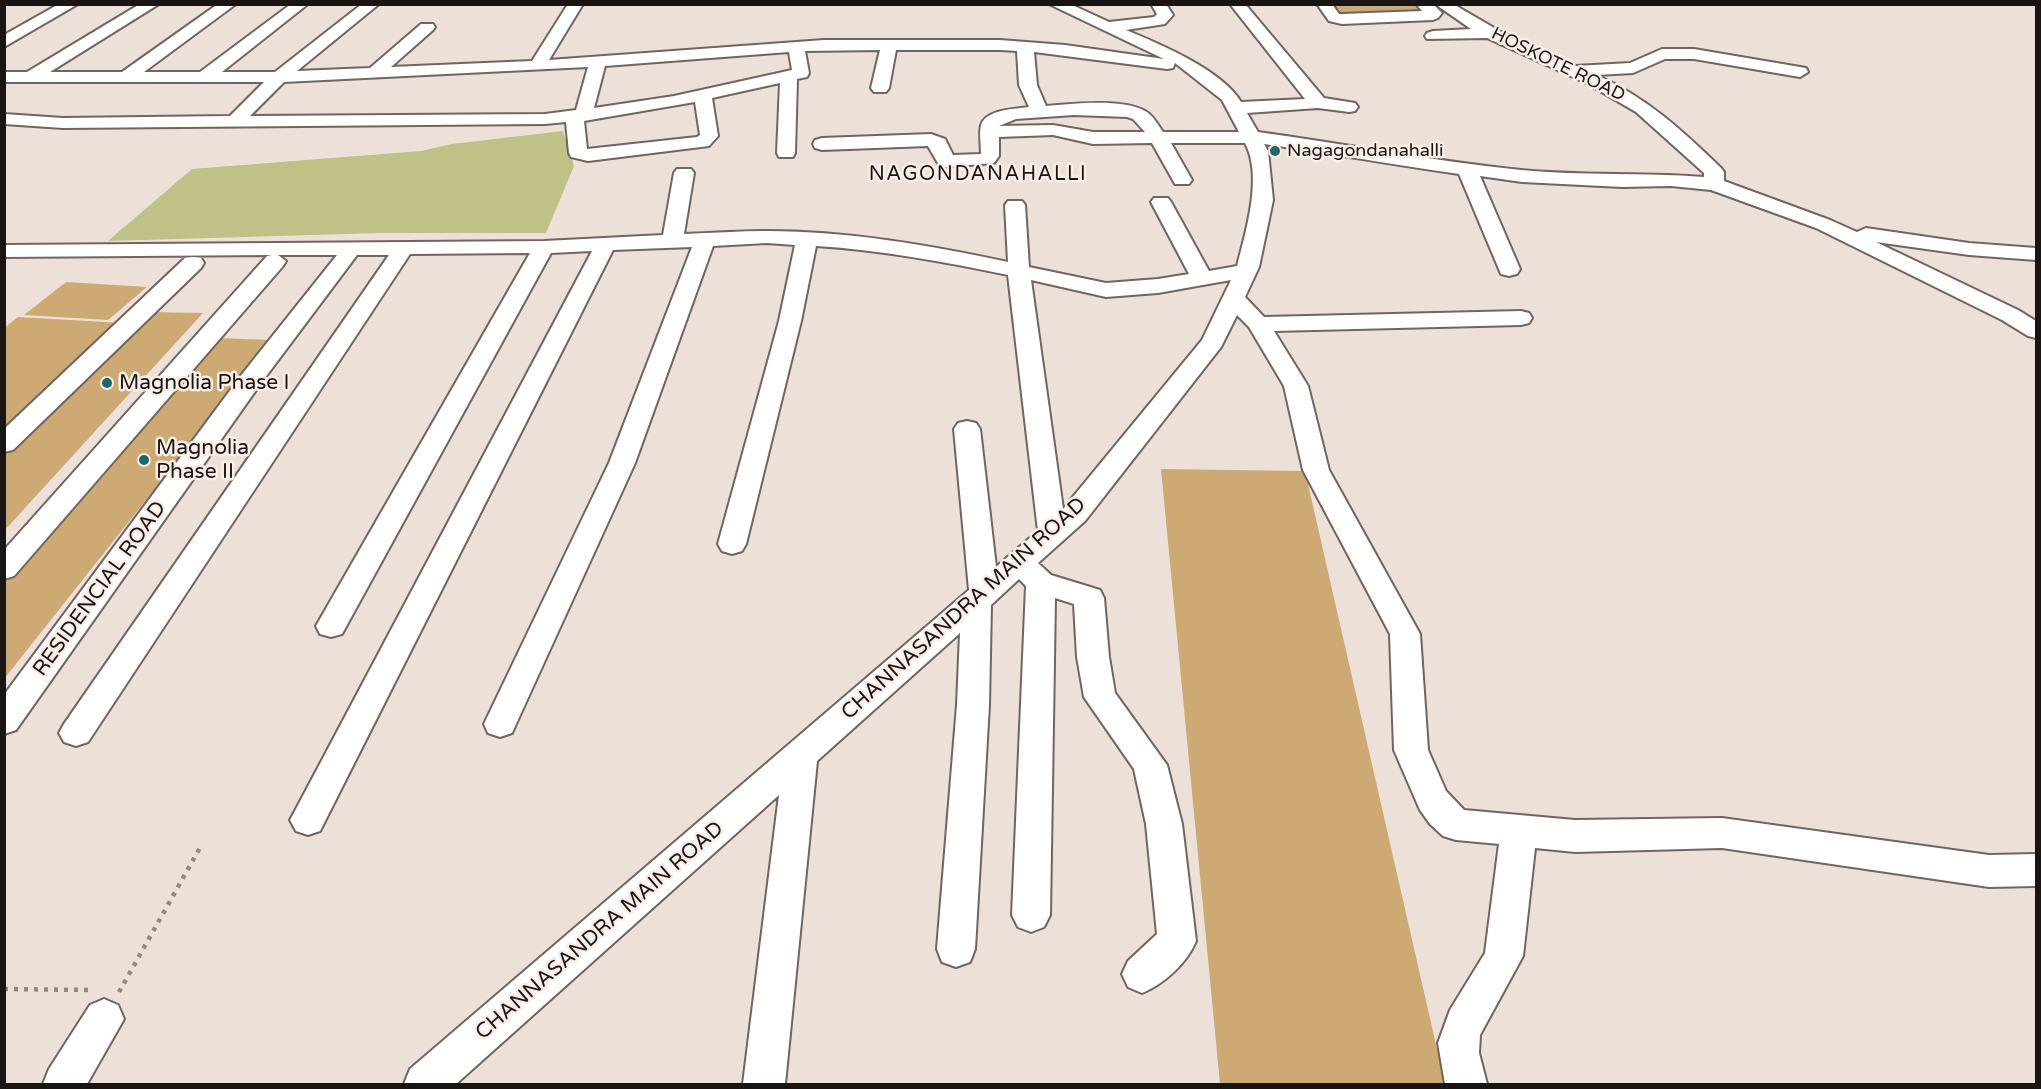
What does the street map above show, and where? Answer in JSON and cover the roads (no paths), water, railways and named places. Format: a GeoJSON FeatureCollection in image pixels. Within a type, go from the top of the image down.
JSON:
{"type":"FeatureCollection","features":[{"type":"Feature","properties":{"kind":"street"},"geometry":{"type":"LineString","coordinates":[[4,42],[71,4]]}},
{"type":"Feature","properties":{"kind":"street"},"geometry":{"type":"LineString","coordinates":[[30,77],[152,4]]}},
{"type":"Feature","properties":{"kind":"street"},"geometry":{"type":"LineString","coordinates":[[126,76],[229,4]]}},
{"type":"Feature","properties":{"kind":"street"},"geometry":{"type":"LineString","coordinates":[[203,78],[301,4]]}},
{"type":"Feature","properties":{"kind":"street"},"geometry":{"type":"LineString","coordinates":[[236,120],[279,77],[372,4]]}},
{"type":"Feature","properties":{"kind":"street"},"geometry":{"type":"LineString","coordinates":[[537,66],[576,4]]}},
{"type":"Feature","properties":{"kind":"street","name":"CHANNASANDRA MAIN ROAD"},"geometry":{"type":"LineString","coordinates":[[425,1084],[980,598],[1030,573],[1052,534],[1075,514],[1212,342],[1240,284],[1263,200],[1259,151],[1253,137],[1229,96],[1192,68],[1056,4]]}},
{"type":"Feature","properties":{"kind":"street"},"geometry":{"type":"LineString","coordinates":[[1106,27],[1159,21],[1165,15],[1158,4]]}},
{"type":"Feature","properties":{"kind":"street"},"geometry":{"type":"LineString","coordinates":[[1237,4],[1318,103]]}},
{"type":"Feature","properties":{"kind":"street"},"geometry":{"type":"LineString","coordinates":[[1324,4],[1334,18],[1342,19],[1434,13],[1423,4]]}},
{"type":"Feature","properties":{"kind":"street","name":"HOSKOTE ROAD"},"geometry":{"type":"LineString","coordinates":[[1442,4],[1466,20],[1528,52],[1574,71],[1631,100],[1714,172],[1714,184]]}},
{"type":"Feature","properties":{"kind":"street"},"geometry":{"type":"LineString","coordinates":[[1411,23],[1466,20]]}},
{"type":"Feature","properties":{"kind":"street"},"geometry":{"type":"LineString","coordinates":[[374,73],[427,27]]}},
{"type":"Feature","properties":{"kind":"street"},"geometry":{"type":"LineString","coordinates":[[1433,36],[1491,33]]}},
{"type":"Feature","properties":{"kind":"street"},"geometry":{"type":"LineString","coordinates":[[4,77],[279,77],[537,66],[796,47],[889,45],[1025,47],[1192,68]]}},
{"type":"Feature","properties":{"kind":"street"},"geometry":{"type":"LineString","coordinates":[[880,88],[889,45]]}},
{"type":"Feature","properties":{"kind":"street"},"geometry":{"type":"LineString","coordinates":[[4,119],[63,123],[545,119],[579,116],[703,94],[801,73],[796,47]]}},
{"type":"Feature","properties":{"kind":"street"},"geometry":{"type":"LineString","coordinates":[[1025,47],[1028,85],[1040,111]]}},
{"type":"Feature","properties":{"kind":"street"},"geometry":{"type":"LineString","coordinates":[[1574,71],[1633,68],[1662,54],[1694,54],[1800,72]]}},
{"type":"Feature","properties":{"kind":"street"},"geometry":{"type":"LineString","coordinates":[[598,62],[579,116],[578,153],[588,155],[702,142],[709,136],[703,94]]}},
{"type":"Feature","properties":{"kind":"street"},"geometry":{"type":"LineString","coordinates":[[786,153],[789,76]]}},
{"type":"Feature","properties":{"kind":"street"},"geometry":{"type":"LineString","coordinates":[[1236,108],[1318,103],[1349,107]]}},
{"type":"Feature","properties":{"kind":"street"},"geometry":{"type":"LineString","coordinates":[[822,144],[931,140],[938,143],[945,161],[987,159],[990,156],[990,125],[995,120],[1006,116],[1040,111],[1132,111],[1139,114],[1155,136],[1182,180]]}},
{"type":"Feature","properties":{"kind":"street"},"geometry":{"type":"LineString","coordinates":[[989,132],[1047,130],[1089,138],[1253,137],[1467,170],[1522,176],[1622,181],[1671,180],[1714,184],[1823,224],[2010,315],[2037,331]]}},
{"type":"Feature","properties":{"kind":"street"},"geometry":{"type":"LineString","coordinates":[[1467,170],[1509,269]]}},
{"type":"Feature","properties":{"kind":"street"},"geometry":{"type":"LineString","coordinates":[[673,241],[684,173]]}},
{"type":"Feature","properties":{"kind":"street"},"geometry":{"type":"LineString","coordinates":[[1161,202],[1202,277]]}},
{"type":"Feature","properties":{"kind":"street"},"geometry":{"type":"LineString","coordinates":[[1015,204],[1019,273],[1052,534]]}},
{"type":"Feature","properties":{"kind":"street"},"geometry":{"type":"LineString","coordinates":[[1823,224],[1882,237],[1969,249],[2037,254]]}},
{"type":"Feature","properties":{"kind":"street"},"geometry":{"type":"LineString","coordinates":[[4,251],[544,247],[767,237],[848,242],[953,257],[1106,290],[1158,286],[1202,277],[1240,284],[1258,324],[1296,386],[1316,470],[1405,634],[1411,750],[1432,800],[1456,825],[1575,836],[1722,833],[1989,871],[2037,870]]}},
{"type":"Feature","properties":{"kind":"street"},"geometry":{"type":"LineString","coordinates":[[500,724],[622,463],[705,239]]}},
{"type":"Feature","properties":{"kind":"street"},"geometry":{"type":"LineString","coordinates":[[732,544],[790,321],[807,239]]}},
{"type":"Feature","properties":{"kind":"street"},"geometry":{"type":"LineString","coordinates":[[308,820],[606,244]]}},
{"type":"Feature","properties":{"kind":"street"},"geometry":{"type":"LineString","coordinates":[[331,626],[544,247]]}},
{"type":"Feature","properties":{"kind":"street"},"geometry":{"type":"LineString","coordinates":[[4,265],[309,260],[403,249]]}},
{"type":"Feature","properties":{"kind":"street"},"geometry":{"type":"LineString","coordinates":[[76,733],[403,249]]}},
{"type":"Feature","properties":{"kind":"street","name":"RESIDENCIAL ROAD"},"geometry":{"type":"LineString","coordinates":[[4,721],[252,378],[347,256]]}},
{"type":"Feature","properties":{"kind":"street"},"geometry":{"type":"LineString","coordinates":[[4,548],[193,339],[271,261]]}},
{"type":"Feature","properties":{"kind":"street"},"geometry":{"type":"LineString","coordinates":[[4,569],[271,261]]}},
{"type":"Feature","properties":{"kind":"street"},"geometry":{"type":"LineString","coordinates":[[4,444],[192,262]]}},
{"type":"Feature","properties":{"kind":"street"},"geometry":{"type":"LineString","coordinates":[[1258,324],[1521,318]]}},
{"type":"Feature","properties":{"kind":"street"},"geometry":{"type":"LineString","coordinates":[[956,949],[980,598],[968,429]]}},
{"type":"Feature","properties":{"kind":"street"},"geometry":{"type":"LineString","coordinates":[[1031,915],[1030,573],[1089,598],[1100,697],[1150,765],[1164,824],[1177,941],[1142,974]]}},
{"type":"Feature","properties":{"kind":"street"},"geometry":{"type":"LineString","coordinates":[[764,1084],[801,754]]}},
{"type":"Feature","properties":{"kind":"street"},"geometry":{"type":"LineString","coordinates":[[1466,1084],[1458,1052],[1458,1040],[1463,1026],[1498,970],[1504,956],[1520,830]]}},
{"type":"Feature","properties":{"kind":"street"},"geometry":{"type":"LineString","coordinates":[[64,1084],[104,1019]]}},
{"type":"Feature","properties":{"kind":"place","name":"Nagagondanahalli"},"geometry":{"type":"Point","coordinates":[1275,151]}},
{"type":"Feature","properties":{"kind":"place","name":"Magnolia Phase I"},"geometry":{"type":"Point","coordinates":[107,383]}},
{"type":"Feature","properties":{"kind":"place","name":"Magnolia Phase II"},"geometry":{"type":"Point","coordinates":[144,460]}},
{"type":"Feature","properties":{"kind":"district","name":"NAGONDANAHALLI"},"geometry":{"type":"Point","coordinates":[978,175]}}]}
